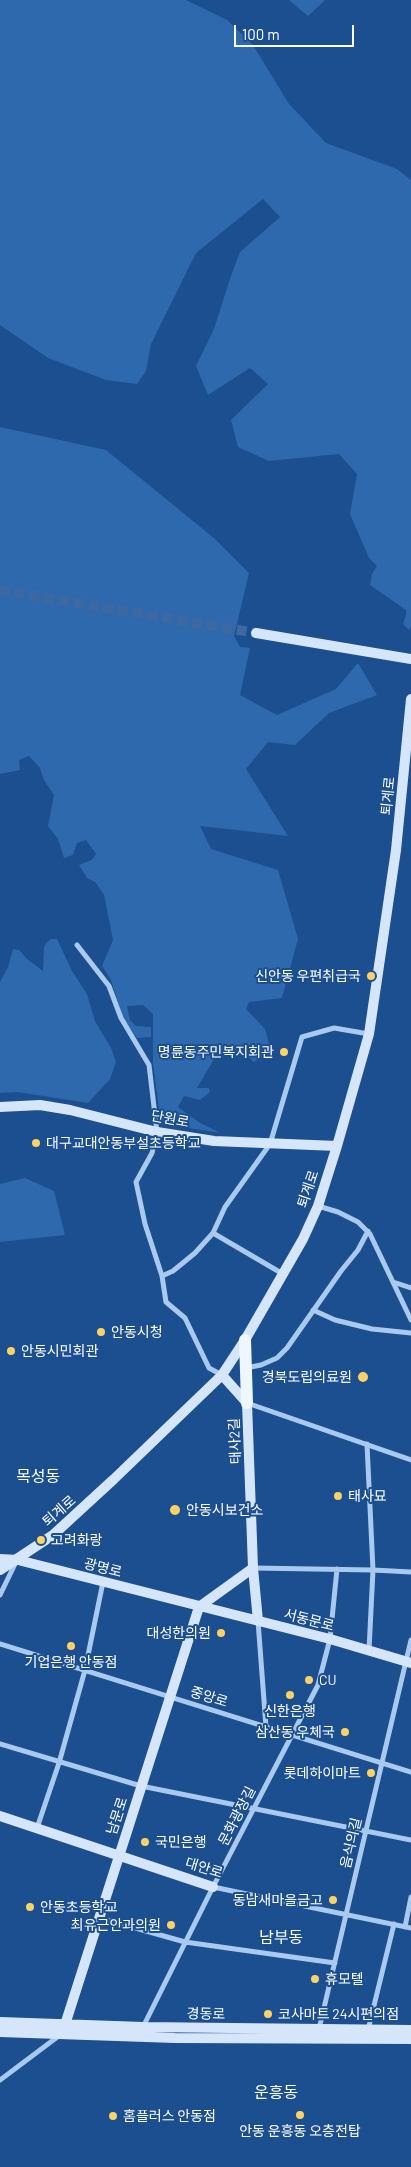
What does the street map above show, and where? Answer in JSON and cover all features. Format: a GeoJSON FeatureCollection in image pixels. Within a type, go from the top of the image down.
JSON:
{"type":"FeatureCollection","features":[{"type":"Feature","properties":{"kind":"main road"},"geometry":{"type":"LineString","coordinates":[[245,1340],[247,1403]]}},
{"type":"Feature","properties":{"kind":"street"},"geometry":{"type":"LineString","coordinates":[[256,633],[411,659]]}},
{"type":"Feature","properties":{"kind":"street","name":"퇴계로"},"geometry":{"type":"LineString","coordinates":[[0,1570],[18,1560],[53,1535],[222,1375],[245,1340],[303,1239],[318,1206],[369,1034],[408,767],[411,699]]}},
{"type":"Feature","properties":{"kind":"street"},"geometry":{"type":"LineString","coordinates":[[77,945],[109,986],[121,1018],[148,1065],[157,1132],[152,1153],[136,1182],[145,1224],[162,1276],[166,1302],[185,1318],[209,1368],[222,1375],[247,1403]]}},
{"type":"Feature","properties":{"kind":"street"},"geometry":{"type":"LineString","coordinates":[[162,1276],[173,1271],[195,1253],[212,1233],[225,1207],[270,1144],[302,1037],[334,1028],[369,1034]]}},
{"type":"Feature","properties":{"kind":"street","name":"단원로"},"geometry":{"type":"LineString","coordinates":[[0,1107],[40,1105],[55,1107],[157,1132],[214,1141],[337,1146]]}},
{"type":"Feature","properties":{"kind":"street"},"geometry":{"type":"LineString","coordinates":[[318,1206],[338,1212],[358,1222],[368,1231],[382,1255],[411,1320]]}},
{"type":"Feature","properties":{"kind":"street"},"geometry":{"type":"LineString","coordinates":[[246,1368],[262,1365],[277,1358],[287,1348],[358,1250],[368,1231]]}},
{"type":"Feature","properties":{"kind":"street"},"geometry":{"type":"LineString","coordinates":[[212,1233],[283,1274]]}},
{"type":"Feature","properties":{"kind":"street"},"geometry":{"type":"LineString","coordinates":[[393,1282],[411,1288]]}},
{"type":"Feature","properties":{"kind":"street"},"geometry":{"type":"LineString","coordinates":[[313,1310],[335,1320],[372,1329],[411,1334]]}},
{"type":"Feature","properties":{"kind":"street","name":"태사2길"},"geometry":{"type":"LineString","coordinates":[[258,1621],[253,1568],[247,1403],[411,1460]]}},
{"type":"Feature","properties":{"kind":"street"},"geometry":{"type":"LineString","coordinates":[[367,1444],[373,1570],[369,1651]]}},
{"type":"Feature","properties":{"kind":"street","name":"광명로"},"geometry":{"type":"LineString","coordinates":[[0,1559],[18,1560],[199,1607]]}},
{"type":"Feature","properties":{"kind":"street"},"geometry":{"type":"LineString","coordinates":[[0,1595],[18,1560]]}},
{"type":"Feature","properties":{"kind":"street"},"geometry":{"type":"LineString","coordinates":[[199,1607],[253,1568],[411,1572]]}},
{"type":"Feature","properties":{"kind":"street","name":"문화광장길"},"geometry":{"type":"LineString","coordinates":[[143,2027],[318,1685],[330,1639],[337,1569]]}},
{"type":"Feature","properties":{"kind":"street"},"geometry":{"type":"LineString","coordinates":[[37,1829],[59,1763],[85,1670],[102,1582]]}},
{"type":"Feature","properties":{"kind":"street","name":"서동문로"},"geometry":{"type":"LineString","coordinates":[[199,1607],[330,1639],[408,1662]]}},
{"type":"Feature","properties":{"kind":"street","name":"남문로"},"geometry":{"type":"LineString","coordinates":[[64,2029],[199,1607]]}},
{"type":"Feature","properties":{"kind":"street"},"geometry":{"type":"LineString","coordinates":[[258,1621],[266,1727]]}},
{"type":"Feature","properties":{"kind":"street","name":"음식의길"},"geometry":{"type":"LineString","coordinates":[[319,2030],[382,1763],[408,1662],[411,1640]]}},
{"type":"Feature","properties":{"kind":"street","name":"중앙로"},"geometry":{"type":"LineString","coordinates":[[0,1644],[411,1772]]}},
{"type":"Feature","properties":{"kind":"street"},"geometry":{"type":"LineString","coordinates":[[0,1744],[142,1786],[411,1840]]}},
{"type":"Feature","properties":{"kind":"street","name":"대안로"},"geometry":{"type":"LineString","coordinates":[[0,1816],[213,1887],[411,1928]]}},
{"type":"Feature","properties":{"kind":"street"},"geometry":{"type":"LineString","coordinates":[[404,1927],[411,1896]]}},
{"type":"Feature","properties":{"kind":"street"},"geometry":{"type":"LineString","coordinates":[[99,1918],[185,1942],[335,1963]]}},
{"type":"Feature","properties":{"kind":"street"},"geometry":{"type":"LineString","coordinates":[[368,2030],[394,1924]]}},
{"type":"Feature","properties":{"kind":"street","name":"경동로"},"geometry":{"type":"LineString","coordinates":[[0,2022],[175,2038],[411,2039]]}},
{"type":"Feature","properties":{"kind":"street","name":"경동로"},"geometry":{"type":"LineString","coordinates":[[0,2032],[143,2027],[411,2030]]}},
{"type":"Feature","properties":{"kind":"street"},"geometry":{"type":"LineString","coordinates":[[0,2080],[64,2029]]}},
{"type":"Feature","properties":{"kind":"shaded area"},"geometry":{"type":"Polygon","coordinates":[[[0,0],[186,0],[227,20],[253,45],[289,104],[326,143],[397,169],[411,180],[411,626],[409,630],[403,624],[406,610],[370,585],[372,574],[377,566],[369,558],[350,514],[357,474],[339,454],[269,461],[238,447],[231,420],[268,384],[250,368],[208,395],[196,366],[214,329],[240,252],[280,217],[263,199],[196,253],[151,344],[146,371],[137,384],[106,380],[48,358],[0,325],[0,0]]]}},
{"type":"Feature","properties":{"kind":"shaded area"},"geometry":{"type":"Polygon","coordinates":[[[289,0],[325,0],[308,16],[289,0]]]}},
{"type":"Feature","properties":{"kind":"shaded area"},"geometry":{"type":"Polygon","coordinates":[[[0,427],[106,450],[215,539],[249,573],[234,636],[240,647],[250,648],[240,695],[277,715],[336,689],[358,663],[377,695],[329,713],[295,745],[268,742],[246,769],[288,836],[200,826],[211,849],[278,870],[298,939],[282,998],[249,1002],[246,1009],[265,1029],[269,1044],[265,1055],[254,1062],[243,1052],[222,1051],[214,1059],[197,1088],[209,1088],[210,1092],[200,1100],[184,1096],[178,1107],[200,1123],[221,1133],[161,1124],[153,1063],[153,1014],[143,1005],[127,1006],[130,1020],[136,1026],[151,1027],[151,1037],[137,1038],[123,1018],[111,980],[102,966],[113,940],[104,895],[95,882],[87,878],[79,865],[92,860],[96,854],[86,840],[77,843],[73,855],[64,858],[58,839],[48,826],[54,795],[44,780],[40,768],[29,756],[19,760],[20,770],[0,774],[0,427]]]}},
{"type":"Feature","properties":{"kind":"shaded area"},"geometry":{"type":"Polygon","coordinates":[[[51,939],[57,939],[72,971],[87,994],[95,1021],[111,1048],[116,1062],[110,1079],[88,1103],[18,1092],[0,1093],[0,982],[8,967],[13,949],[19,950],[27,959],[43,971],[44,948],[51,939]]]}},
{"type":"Feature","properties":{"kind":"shaded area"},"geometry":{"type":"Polygon","coordinates":[[[25,1178],[54,1191],[65,1235],[0,1242],[0,1184],[25,1178]]]}},
{"type":"Feature","properties":{"kind":"tunnel"},"geometry":{"type":"LineString","coordinates":[[0,590],[256,633]]}},
{"type":"Feature","properties":{"kind":"place","name":"신안동 우편취급국"},"geometry":{"type":"Point","coordinates":[371,976]}},
{"type":"Feature","properties":{"kind":"place","name":"명륜동주민복지회관"},"geometry":{"type":"Point","coordinates":[284,1052]}},
{"type":"Feature","properties":{"kind":"place","name":"대구교대안동부설초등학교"},"geometry":{"type":"Point","coordinates":[36,1143]}},
{"type":"Feature","properties":{"kind":"place","name":"안동시청"},"geometry":{"type":"Point","coordinates":[101,1332]}},
{"type":"Feature","properties":{"kind":"place","name":"안동시민회관"},"geometry":{"type":"Point","coordinates":[11,1351]}},
{"type":"Feature","properties":{"kind":"place","name":"경북도립의료원"},"geometry":{"type":"Point","coordinates":[363,1377]}},
{"type":"Feature","properties":{"kind":"place","name":"태사묘"},"geometry":{"type":"Point","coordinates":[338,1496]}},
{"type":"Feature","properties":{"kind":"place","name":"안동시보건소"},"geometry":{"type":"Point","coordinates":[175,1510]}},
{"type":"Feature","properties":{"kind":"place","name":"고려화랑"},"geometry":{"type":"Point","coordinates":[41,1540]}},
{"type":"Feature","properties":{"kind":"place","name":"대성한의원"},"geometry":{"type":"Point","coordinates":[221,1633]}},
{"type":"Feature","properties":{"kind":"place","name":"기업은행 안동점"},"geometry":{"type":"Point","coordinates":[71,1646]}},
{"type":"Feature","properties":{"kind":"place","name":"CU"},"geometry":{"type":"Point","coordinates":[309,1680]}},
{"type":"Feature","properties":{"kind":"place","name":"신한은행"},"geometry":{"type":"Point","coordinates":[290,1695]}},
{"type":"Feature","properties":{"kind":"place","name":"삼산동 우체국"},"geometry":{"type":"Point","coordinates":[345,1732]}},
{"type":"Feature","properties":{"kind":"place","name":"롯데하이마트"},"geometry":{"type":"Point","coordinates":[371,1773]}},
{"type":"Feature","properties":{"kind":"place","name":"국민은행"},"geometry":{"type":"Point","coordinates":[145,1842]}},
{"type":"Feature","properties":{"kind":"place","name":"동남새마을금고"},"geometry":{"type":"Point","coordinates":[333,1900]}},
{"type":"Feature","properties":{"kind":"place","name":"안동초등학교"},"geometry":{"type":"Point","coordinates":[30,1907]}},
{"type":"Feature","properties":{"kind":"place","name":"최유근안과의원"},"geometry":{"type":"Point","coordinates":[171,1925]}},
{"type":"Feature","properties":{"kind":"place","name":"휴모텔"},"geometry":{"type":"Point","coordinates":[315,1979]}},
{"type":"Feature","properties":{"kind":"place","name":"코사마트 24시편의점"},"geometry":{"type":"Point","coordinates":[268,2014]}},
{"type":"Feature","properties":{"kind":"place","name":"안동 운흥동 오층전탑"},"geometry":{"type":"Point","coordinates":[300,2115]}},
{"type":"Feature","properties":{"kind":"place","name":"홈플러스 안동점"},"geometry":{"type":"Point","coordinates":[113,2116]}},
{"type":"Feature","properties":{"kind":"district","name":"목성동"},"geometry":{"type":"Point","coordinates":[38,1477]}},
{"type":"Feature","properties":{"kind":"district","name":"남부동"},"geometry":{"type":"Point","coordinates":[281,1938]}},
{"type":"Feature","properties":{"kind":"district","name":"운흥동"},"geometry":{"type":"Point","coordinates":[276,2093]}}]}
